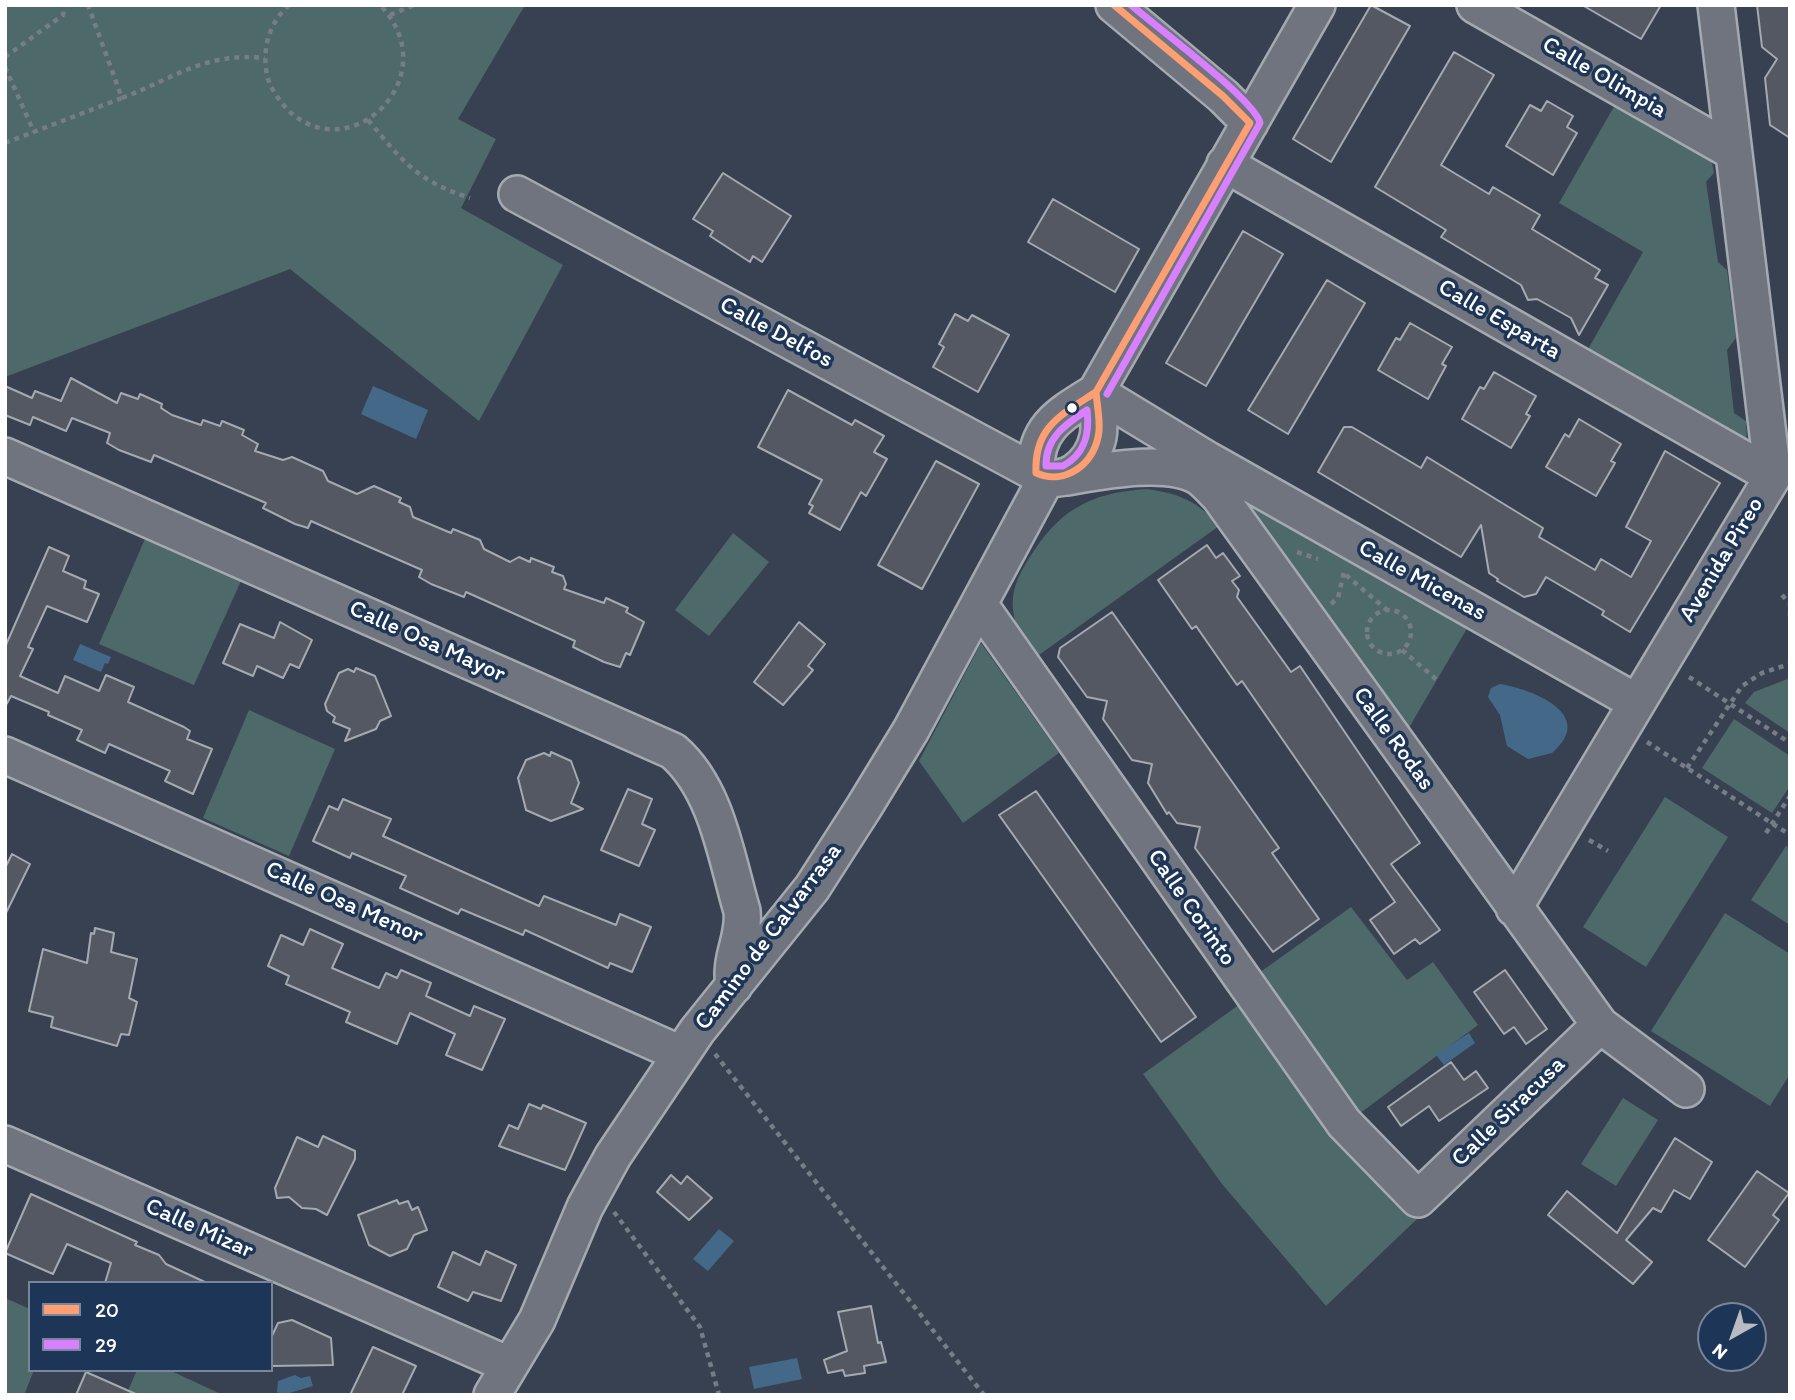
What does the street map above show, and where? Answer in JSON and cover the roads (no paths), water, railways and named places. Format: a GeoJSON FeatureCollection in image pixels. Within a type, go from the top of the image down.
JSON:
{"type":"FeatureCollection","features":[{"type":"Feature","properties":{"kind":"street"},"geometry":{"type":"LineString","coordinates":[[1114,5],[1223,96],[1250,123]]}},
{"type":"Feature","properties":{"kind":"street"},"geometry":{"type":"LineString","coordinates":[[1089,405],[1099,433],[1092,457],[1050,476],[1035,451],[1052,421],[1089,405],[1317,5]]}},
{"type":"Feature","properties":{"kind":"street","name":"Calle Olimpia"},"geometry":{"type":"LineString","coordinates":[[1475,5],[1732,151]]}},
{"type":"Feature","properties":{"kind":"street","name":"Avenida Pireo"},"geometry":{"type":"LineString","coordinates":[[1514,908],[1773,475],[1716,5]]}},
{"type":"Feature","properties":{"kind":"street","name":"Calle Esparta"},"geometry":{"type":"LineString","coordinates":[[1225,164],[1773,475]]}},
{"type":"Feature","properties":{"kind":"street","name":"Calle Delfos"},"geometry":{"type":"LineString","coordinates":[[517,194],[1050,476]]}},
{"type":"Feature","properties":{"kind":"street","name":"Calle Micenas"},"geometry":{"type":"LineString","coordinates":[[1089,405],[1629,714]]}},
{"type":"Feature","properties":{"kind":"street","name":"Calle Osa Mayor"},"geometry":{"type":"LineString","coordinates":[[5,456],[673,751],[689,765],[704,786],[742,911],[744,926],[731,966],[707,1010]]}},
{"type":"Feature","properties":{"kind":"street","name":"Calle Rodas"},"geometry":{"type":"LineString","coordinates":[[1050,476],[1116,469],[1203,468],[1219,496],[1601,1025],[1686,1089]]}},
{"type":"Feature","properties":{"kind":"street","name":"Camino de Calvarrasa"},"geometry":{"type":"LineString","coordinates":[[492,1395],[537,1320],[592,1192],[707,1010],[812,888],[911,730],[1050,476]]}},
{"type":"Feature","properties":{"kind":"street","name":"Calle Corinto"},"geometry":{"type":"LineString","coordinates":[[979,604],[1344,1123],[1418,1199]]}},
{"type":"Feature","properties":{"kind":"street","name":"Calle Osa Menor"},"geometry":{"type":"LineString","coordinates":[[5,755],[644,1035],[707,1010]]}},
{"type":"Feature","properties":{"kind":"street","name":"Calle Siracusa"},"geometry":{"type":"LineString","coordinates":[[1418,1199],[1601,1025]]}},
{"type":"Feature","properties":{"kind":"street","name":"Calle Mizar"},"geometry":{"type":"LineString","coordinates":[[5,1144],[509,1365]]}},
{"type":"Feature","properties":{"kind":"water"},"geometry":{"type":"Polygon","coordinates":[[[373,386],[428,410],[416,439],[361,414],[373,386]]]}},
{"type":"Feature","properties":{"kind":"water"},"geometry":{"type":"Polygon","coordinates":[[[80,644],[111,657],[101,672],[73,660],[80,644]]]}},
{"type":"Feature","properties":{"kind":"water"},"geometry":{"type":"Polygon","coordinates":[[[1500,684],[1528,691],[1555,706],[1564,715],[1568,726],[1564,739],[1552,753],[1528,759],[1507,746],[1500,715],[1488,697],[1491,688],[1500,684]]]}},
{"type":"Feature","properties":{"kind":"water"},"geometry":{"type":"Polygon","coordinates":[[[1469,1033],[1475,1043],[1444,1065],[1436,1055],[1469,1033]]]}},
{"type":"Feature","properties":{"kind":"water"},"geometry":{"type":"Polygon","coordinates":[[[719,1229],[734,1241],[708,1271],[693,1259],[719,1229]]]}},
{"type":"Feature","properties":{"kind":"water"},"geometry":{"type":"Polygon","coordinates":[[[797,1358],[802,1379],[754,1389],[749,1367],[797,1358]]]}},
{"type":"Feature","properties":{"kind":"water"},"geometry":{"type":"Polygon","coordinates":[[[295,1375],[301,1378],[310,1376],[313,1386],[283,1395],[277,1392],[278,1381],[295,1375]]]}}]}
